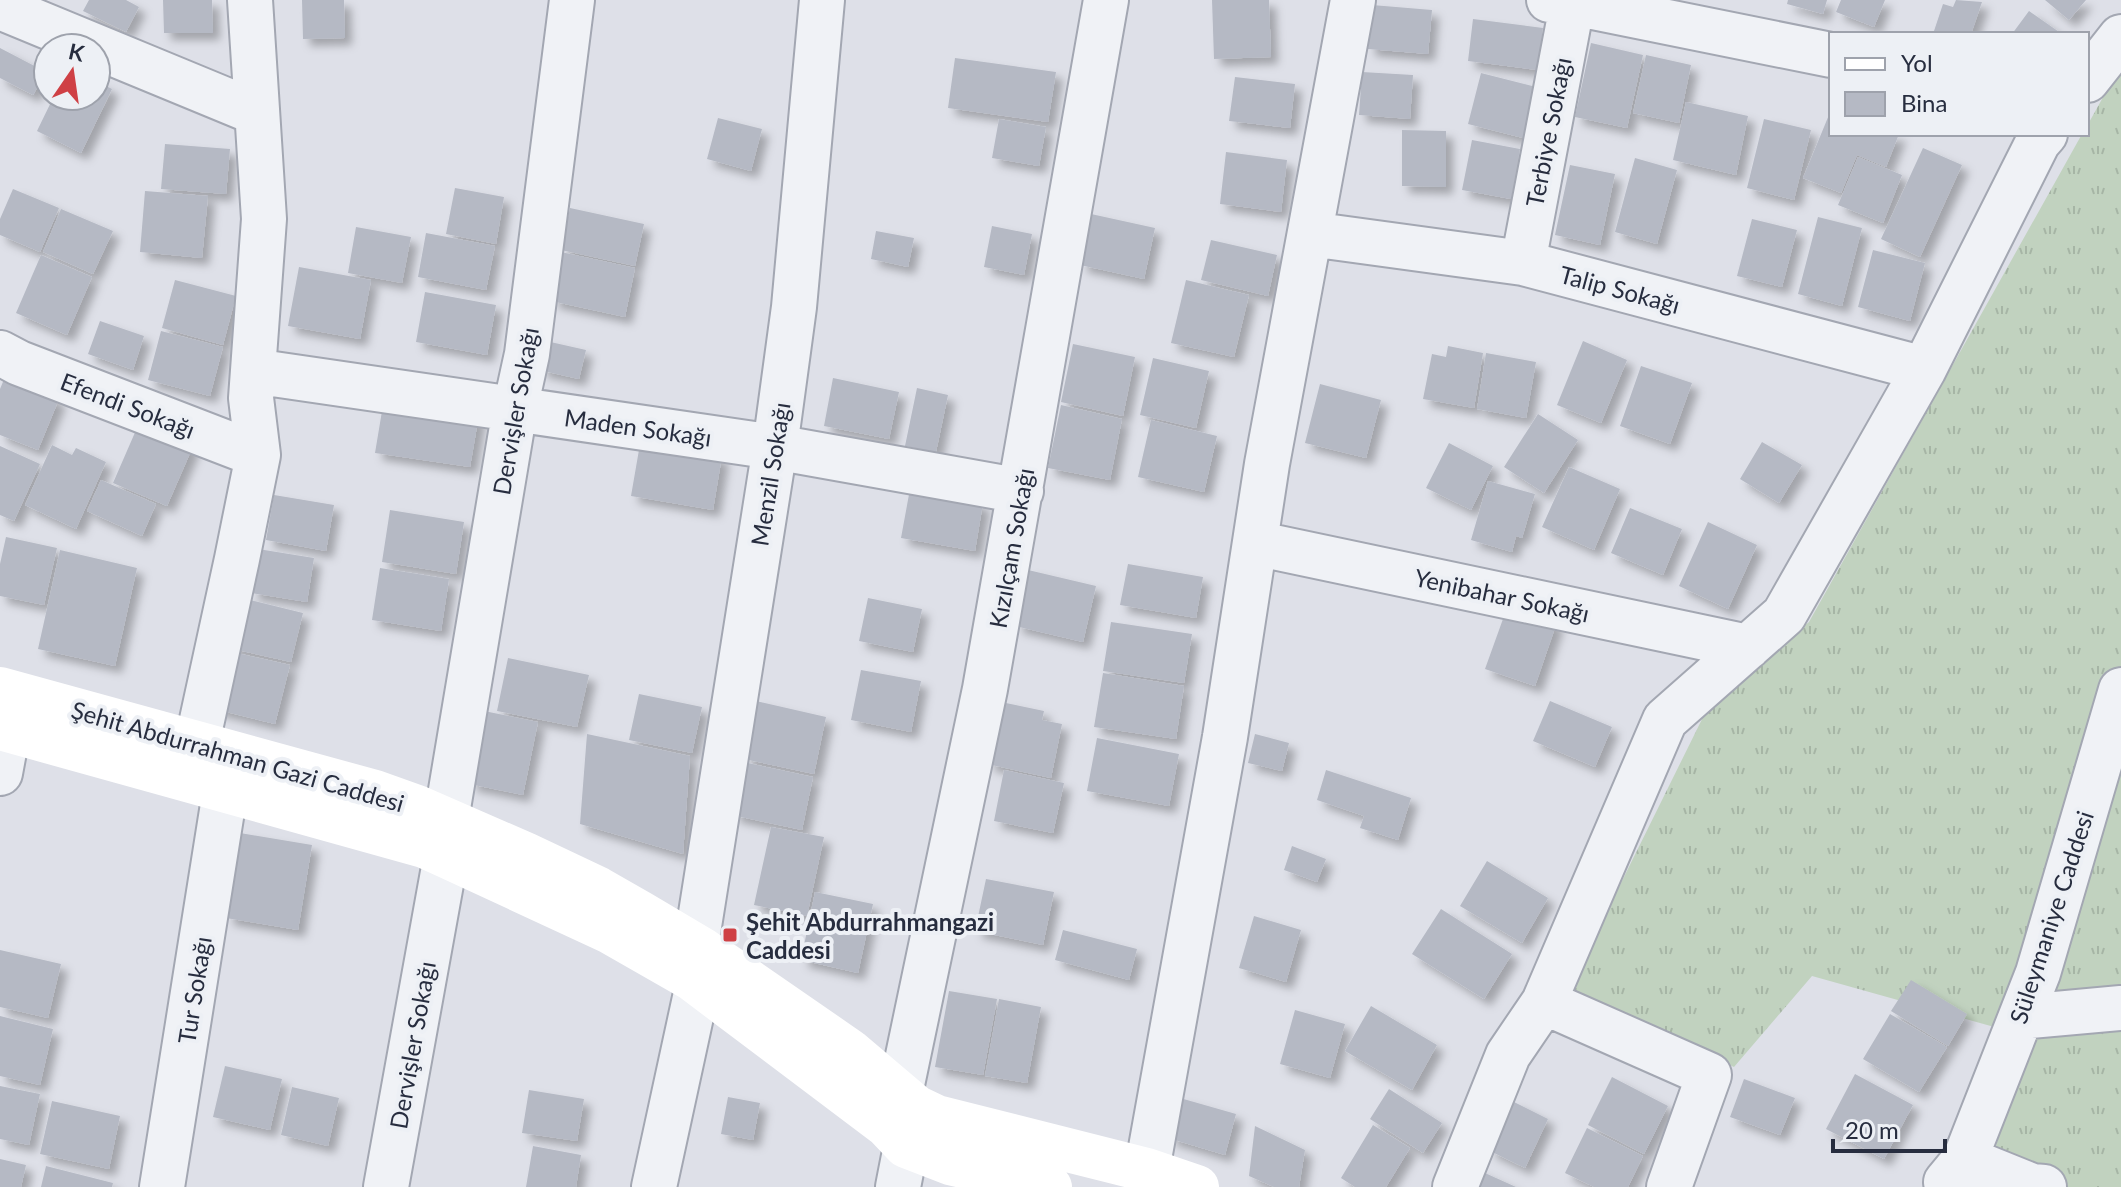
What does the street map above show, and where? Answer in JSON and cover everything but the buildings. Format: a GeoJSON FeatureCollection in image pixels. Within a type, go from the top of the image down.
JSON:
{"type":"FeatureCollection","features":[{"type":"Feature","properties":{"kind":"street"},"geometry":{"type":"LineString","coordinates":[[225,792],[197,743],[258,455],[251,398],[264,219],[250,0]]}},
{"type":"Feature","properties":{"kind":"street","name":"Dervişler Sokağı"},"geometry":{"type":"LineString","coordinates":[[386,1187],[515,409],[527,354],[572,0]]}},
{"type":"Feature","properties":{"kind":"street","name":"Menzil Sokağı"},"geometry":{"type":"LineString","coordinates":[[654,1187],[697,965],[775,447],[794,307],[822,0]]}},
{"type":"Feature","properties":{"kind":"street","name":"Kızılçam Sokağı"},"geometry":{"type":"LineString","coordinates":[[900,1094],[985,689],[1106,0]]}},
{"type":"Feature","properties":{"kind":"street"},"geometry":{"type":"LineString","coordinates":[[1147,1170],[1225,737],[1267,464],[1353,0]]}},
{"type":"Feature","properties":{"kind":"street"},"geometry":{"type":"LineString","coordinates":[[1565,1],[1829,55]]}},
{"type":"Feature","properties":{"kind":"street","name":"Terbiye Sokağı"},"geometry":{"type":"LineString","coordinates":[[1523,263],[1565,1]]}},
{"type":"Feature","properties":{"kind":"street"},"geometry":{"type":"LineString","coordinates":[[0,7],[257,113]]}},
{"type":"Feature","properties":{"kind":"street"},"geometry":{"type":"LineString","coordinates":[[2089,77],[2121,37]]}},
{"type":"Feature","properties":{"kind":"street"},"geometry":{"type":"LineString","coordinates":[[1455,1187],[1508,1055],[1544,1002],[1665,720],[1784,615],[1924,369],[2035,137]]}},
{"type":"Feature","properties":{"kind":"street","name":"Talip Sokağı"},"geometry":{"type":"LineString","coordinates":[[1310,234],[1523,263],[1924,369]]}},
{"type":"Feature","properties":{"kind":"street","name":"Efendi Sokağı"},"geometry":{"type":"LineString","coordinates":[[0,353],[258,455]]}},
{"type":"Feature","properties":{"kind":"street","name":"Maden Sokağı"},"geometry":{"type":"LineString","coordinates":[[253,371],[775,447],[1021,491]]}},
{"type":"Feature","properties":{"kind":"street","name":"Yenibahar Sokağı"},"geometry":{"type":"LineString","coordinates":[[1255,543],[1748,647]]}},
{"type":"Feature","properties":{"kind":"street","name":"Süleymaniye Caddesi"},"geometry":{"type":"LineString","coordinates":[[1954,1178],[2038,973],[2110,757],[2121,690]]}},
{"type":"Feature","properties":{"kind":"street"},"geometry":{"type":"LineString","coordinates":[[0,773],[3,716]]}},
{"type":"Feature","properties":{"kind":"street","name":"Şehit Abdurrahman Gazi Caddesi"},"geometry":{"type":"LineString","coordinates":[[3,716],[225,792],[424,846],[446,838]]}},
{"type":"Feature","properties":{"kind":"street","name":"Şehit Abdurrahman Gazi Caddesi"},"geometry":{"type":"LineString","coordinates":[[3,716],[197,743],[375,792],[446,838],[525,854],[599,889],[697,965],[887,1126],[902,1167],[950,1163],[1050,1187]]}},
{"type":"Feature","properties":{"kind":"street","name":"Tur Sokağı"},"geometry":{"type":"LineString","coordinates":[[162,1187],[225,792]]}},
{"type":"Feature","properties":{"kind":"street","name":"Şehit Abdurrahman Gazi Caddesi"},"geometry":{"type":"LineString","coordinates":[[697,965],[850,1051],[916,1107],[937,1117],[1147,1170],[1197,1187]]}},
{"type":"Feature","properties":{"kind":"street"},"geometry":{"type":"LineString","coordinates":[[1544,1002],[1709,1075],[1669,1187]]}},
{"type":"Feature","properties":{"kind":"street"},"geometry":{"type":"LineString","coordinates":[[2021,1017],[2121,1008]]}},
{"type":"Feature","properties":{"kind":"street"},"geometry":{"type":"LineString","coordinates":[[900,1094],[902,1167]]}},
{"type":"Feature","properties":{"kind":"street"},"geometry":{"type":"LineString","coordinates":[[1954,1178],[2044,1187]]}},
{"type":"Feature","properties":{"kind":"green space"},"geometry":{"type":"Polygon","coordinates":[[[2121,65],[2121,1187],[1983,1187],[2030,1037],[1812,976],[1734,1067],[1568,990],[1712,699],[1809,622],[2081,136],[2089,136],[2089,122],[2121,65]]]}},
{"type":"Feature","properties":{"kind":"place","name":"Şehit Abdurrahmangazi Caddesi"},"geometry":{"type":"Point","coordinates":[730,935]}}]}
